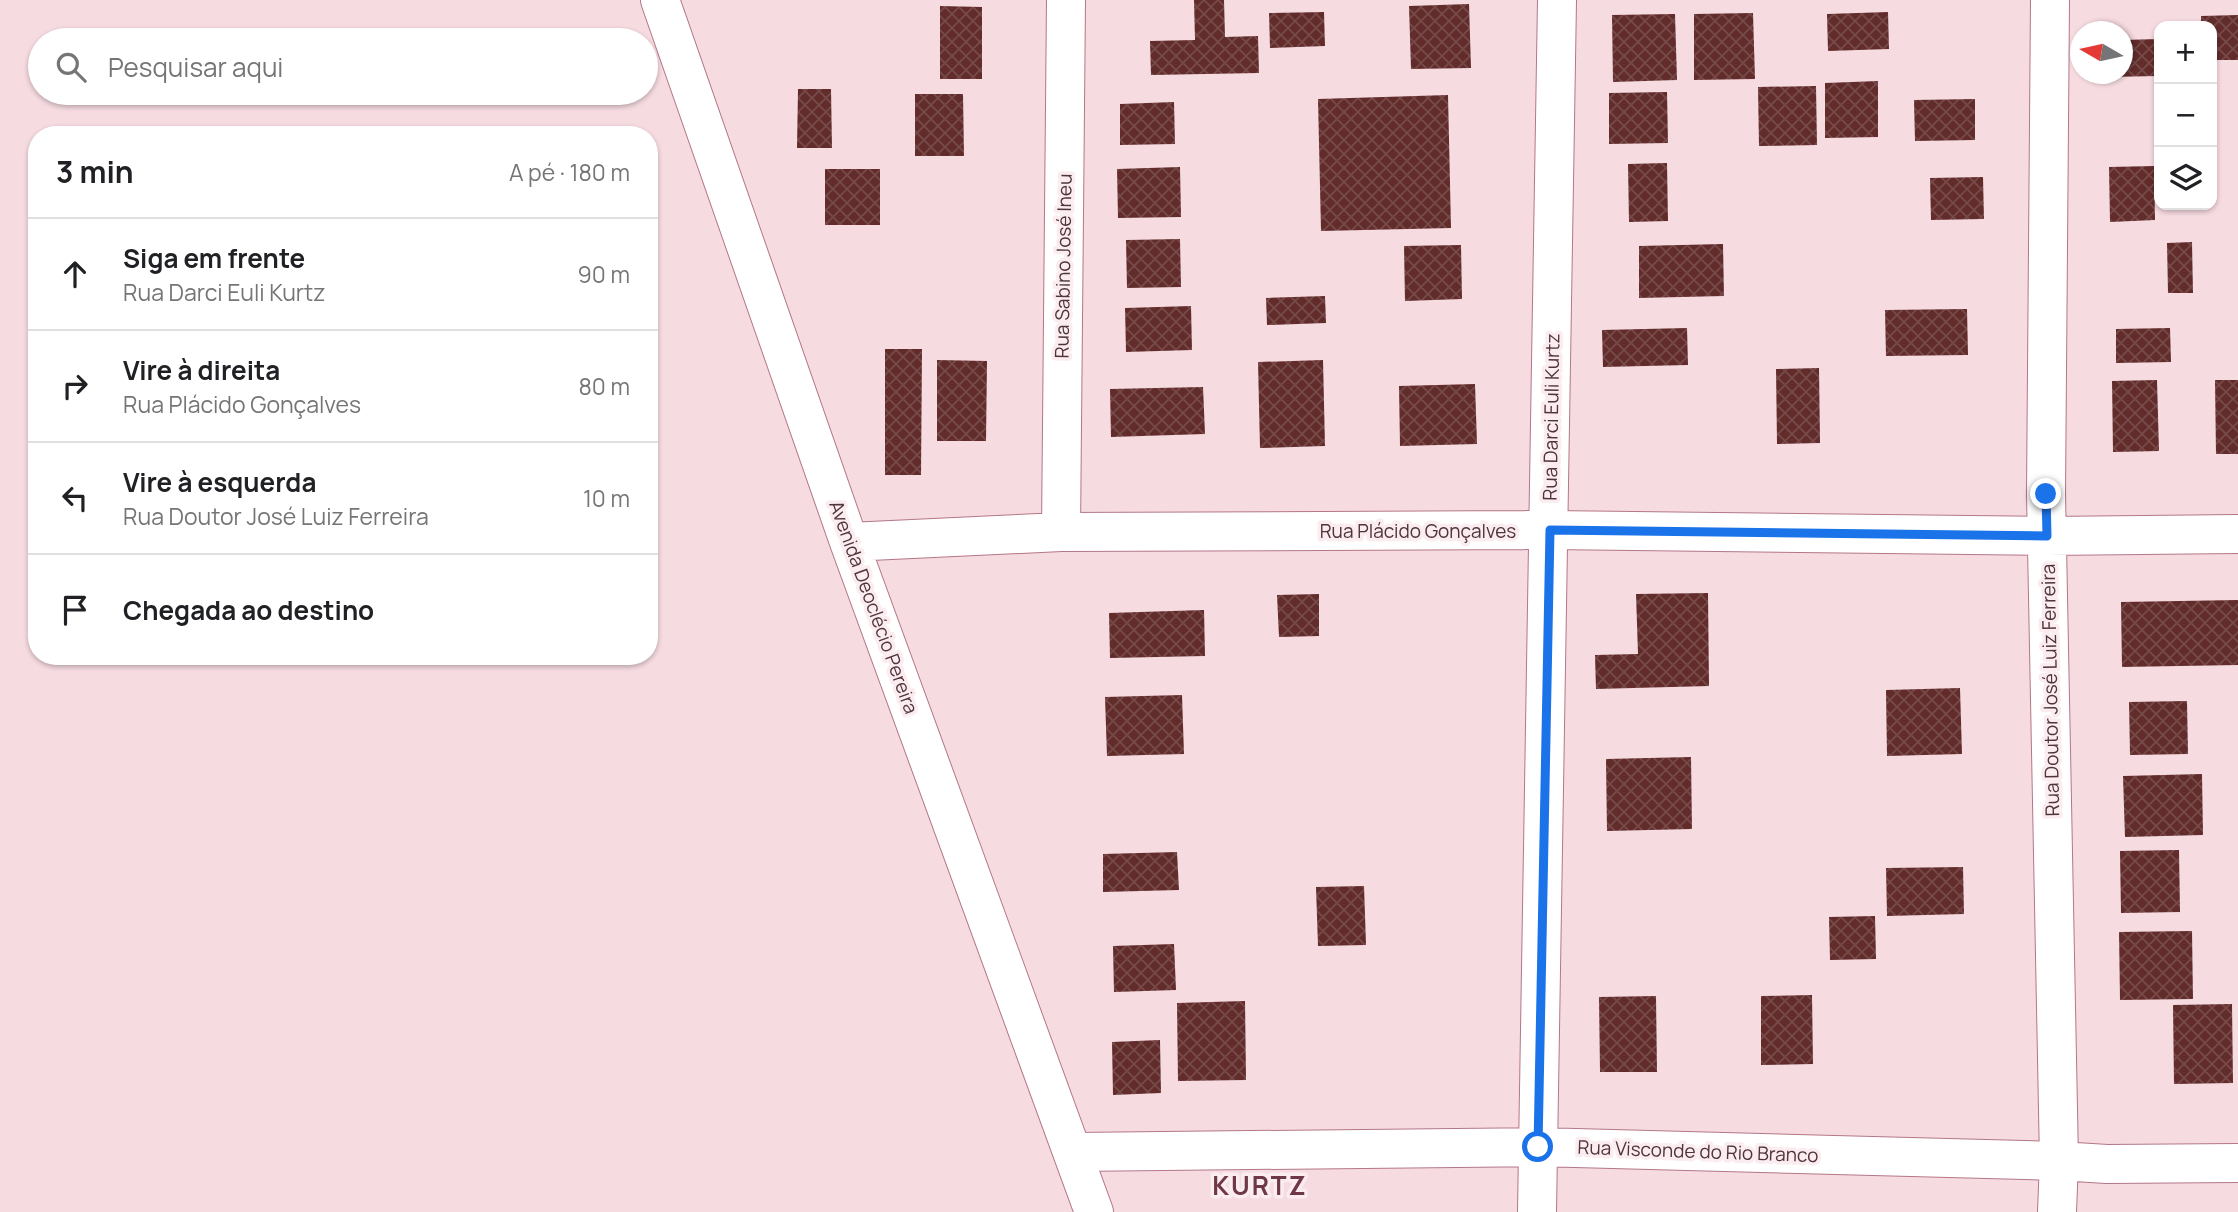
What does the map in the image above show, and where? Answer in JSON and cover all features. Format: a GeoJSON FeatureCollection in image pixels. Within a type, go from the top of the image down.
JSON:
{"type":"FeatureCollection","features":[{"type":"Feature","properties":{"kind":"street","name":"Avenida Deoclécio Pereira"},"geometry":{"type":"LineString","coordinates":[[660,0],[849,542],[1094,1212]]}},
{"type":"Feature","properties":{"kind":"street","name":"Rua Sabino José Ineu"},"geometry":{"type":"LineString","coordinates":[[1060,532],[1066,0]]}},
{"type":"Feature","properties":{"kind":"street","name":"Rua Darci Euli Kurtz"},"geometry":{"type":"LineString","coordinates":[[1537,1212],[1557,0]]}},
{"type":"Feature","properties":{"kind":"street","name":"Rua Doutor José Luiz Ferreira"},"geometry":{"type":"LineString","coordinates":[[2050,0],[2047,536],[2059,1161],[2057,1212]]}},
{"type":"Feature","properties":{"kind":"street","name":"Rua Plácido Gonçalves"},"geometry":{"type":"LineString","coordinates":[[849,542],[1060,532],[1550,530],[2047,536],[2238,534]]}},
{"type":"Feature","properties":{"kind":"street","name":"Rua Visconde do Rio Branco"},"geometry":{"type":"LineString","coordinates":[[1074,1152],[1538,1147],[2107,1164],[2238,1163]]}},
{"type":"Feature","properties":{"kind":"building"},"geometry":{"type":"Polygon","coordinates":[[[1194,0],[1224,0],[1225,37],[1258,36],[1259,73],[1151,75],[1150,41],[1195,40],[1194,0]]]}},
{"type":"Feature","properties":{"kind":"building"},"geometry":{"type":"Polygon","coordinates":[[[1469,4],[1471,68],[1411,69],[1409,6],[1469,4]]]}},
{"type":"Feature","properties":{"kind":"building"},"geometry":{"type":"Polygon","coordinates":[[[940,6],[982,7],[982,79],[940,79],[940,6]]]}},
{"type":"Feature","properties":{"kind":"building"},"geometry":{"type":"Polygon","coordinates":[[[1324,12],[1325,46],[1270,48],[1269,13],[1324,12]]]}},
{"type":"Feature","properties":{"kind":"building"},"geometry":{"type":"Polygon","coordinates":[[[1888,12],[1889,49],[1828,51],[1827,14],[1888,12]]]}},
{"type":"Feature","properties":{"kind":"building"},"geometry":{"type":"Polygon","coordinates":[[[1753,13],[1755,79],[1694,80],[1694,14],[1753,13]]]}},
{"type":"Feature","properties":{"kind":"building"},"geometry":{"type":"Polygon","coordinates":[[[1675,14],[1677,80],[1613,82],[1612,15],[1675,14]]]}},
{"type":"Feature","properties":{"kind":"building"},"geometry":{"type":"Polygon","coordinates":[[[2238,15],[2238,60],[2217,60],[2217,21],[2201,21],[2201,16],[2238,15]]]}},
{"type":"Feature","properties":{"kind":"building"},"geometry":{"type":"Polygon","coordinates":[[[2154,39],[2154,76],[2133,76],[2133,40],[2154,39]]]}},
{"type":"Feature","properties":{"kind":"building"},"geometry":{"type":"Polygon","coordinates":[[[1878,81],[1878,137],[1825,138],[1825,83],[1878,81]]]}},
{"type":"Feature","properties":{"kind":"building"},"geometry":{"type":"Polygon","coordinates":[[[1816,86],[1817,145],[1759,146],[1758,87],[1816,86]]]}},
{"type":"Feature","properties":{"kind":"building"},"geometry":{"type":"Polygon","coordinates":[[[798,89],[831,89],[832,148],[797,148],[798,89]]]}},
{"type":"Feature","properties":{"kind":"building"},"geometry":{"type":"Polygon","coordinates":[[[1667,92],[1668,143],[1609,144],[1609,93],[1667,92]]]}},
{"type":"Feature","properties":{"kind":"building"},"geometry":{"type":"Polygon","coordinates":[[[915,94],[963,94],[964,156],[915,156],[915,94]]]}},
{"type":"Feature","properties":{"kind":"building"},"geometry":{"type":"Polygon","coordinates":[[[1448,95],[1451,228],[1321,231],[1318,99],[1448,95]]]}},
{"type":"Feature","properties":{"kind":"building"},"geometry":{"type":"Polygon","coordinates":[[[1975,99],[1975,140],[1915,141],[1914,100],[1975,99]]]}},
{"type":"Feature","properties":{"kind":"building"},"geometry":{"type":"Polygon","coordinates":[[[1174,102],[1175,144],[1120,145],[1120,104],[1174,102]]]}},
{"type":"Feature","properties":{"kind":"building"},"geometry":{"type":"Polygon","coordinates":[[[1667,163],[1668,221],[1629,222],[1628,164],[1667,163]]]}},
{"type":"Feature","properties":{"kind":"building"},"geometry":{"type":"Polygon","coordinates":[[[2154,166],[2155,220],[2110,222],[2109,167],[2154,166]]]}},
{"type":"Feature","properties":{"kind":"building"},"geometry":{"type":"Polygon","coordinates":[[[1180,167],[1181,217],[1118,218],[1117,169],[1180,167]]]}},
{"type":"Feature","properties":{"kind":"building"},"geometry":{"type":"Polygon","coordinates":[[[825,169],[880,169],[880,225],[825,225],[825,169]]]}},
{"type":"Feature","properties":{"kind":"building"},"geometry":{"type":"Polygon","coordinates":[[[1983,177],[1984,219],[1931,220],[1930,178],[1983,177]]]}},
{"type":"Feature","properties":{"kind":"building"},"geometry":{"type":"Polygon","coordinates":[[[1180,239],[1181,287],[1127,288],[1126,240],[1180,239]]]}},
{"type":"Feature","properties":{"kind":"building"},"geometry":{"type":"Polygon","coordinates":[[[2192,242],[2193,293],[2168,293],[2167,243],[2192,242]]]}},
{"type":"Feature","properties":{"kind":"building"},"geometry":{"type":"Polygon","coordinates":[[[1723,244],[1724,296],[1639,298],[1639,246],[1723,244]]]}},
{"type":"Feature","properties":{"kind":"building"},"geometry":{"type":"Polygon","coordinates":[[[1461,245],[1462,299],[1405,301],[1404,246],[1461,245]]]}},
{"type":"Feature","properties":{"kind":"building"},"geometry":{"type":"Polygon","coordinates":[[[1325,296],[1326,323],[1267,325],[1266,298],[1325,296]]]}},
{"type":"Feature","properties":{"kind":"building"},"geometry":{"type":"Polygon","coordinates":[[[1191,306],[1192,350],[1126,352],[1125,308],[1191,306]]]}},
{"type":"Feature","properties":{"kind":"building"},"geometry":{"type":"Polygon","coordinates":[[[1967,309],[1968,355],[1886,356],[1885,310],[1967,309]]]}},
{"type":"Feature","properties":{"kind":"building"},"geometry":{"type":"Polygon","coordinates":[[[1687,328],[1688,365],[1603,367],[1602,330],[1687,328]]]}},
{"type":"Feature","properties":{"kind":"building"},"geometry":{"type":"Polygon","coordinates":[[[2170,328],[2171,362],[2116,363],[2116,329],[2170,328]]]}},
{"type":"Feature","properties":{"kind":"building"},"geometry":{"type":"Polygon","coordinates":[[[885,349],[922,349],[921,475],[885,475],[885,349]]]}},
{"type":"Feature","properties":{"kind":"building"},"geometry":{"type":"Polygon","coordinates":[[[937,360],[987,361],[986,441],[937,441],[937,360]]]}},
{"type":"Feature","properties":{"kind":"building"},"geometry":{"type":"Polygon","coordinates":[[[1323,360],[1325,446],[1260,448],[1258,362],[1323,360]]]}},
{"type":"Feature","properties":{"kind":"building"},"geometry":{"type":"Polygon","coordinates":[[[1819,368],[1820,443],[1777,444],[1776,369],[1819,368]]]}},
{"type":"Feature","properties":{"kind":"building"},"geometry":{"type":"Polygon","coordinates":[[[2157,380],[2159,451],[2113,452],[2112,381],[2157,380]]]}},
{"type":"Feature","properties":{"kind":"building"},"geometry":{"type":"Polygon","coordinates":[[[2215,380],[2238,380],[2238,454],[2216,454],[2215,380]]]}},
{"type":"Feature","properties":{"kind":"building"},"geometry":{"type":"Polygon","coordinates":[[[1475,384],[1477,444],[1400,446],[1399,386],[1475,384]]]}},
{"type":"Feature","properties":{"kind":"building"},"geometry":{"type":"Polygon","coordinates":[[[1203,387],[1205,434],[1111,437],[1110,389],[1203,387]]]}},
{"type":"Feature","properties":{"kind":"building"},"geometry":{"type":"Polygon","coordinates":[[[1708,593],[1709,686],[1596,689],[1595,655],[1638,654],[1636,594],[1708,593]]]}},
{"type":"Feature","properties":{"kind":"building"},"geometry":{"type":"Polygon","coordinates":[[[1319,594],[1319,636],[1279,637],[1277,595],[1319,594]]]}},
{"type":"Feature","properties":{"kind":"building"},"geometry":{"type":"Polygon","coordinates":[[[2238,600],[2238,665],[2122,667],[2121,602],[2238,600]]]}},
{"type":"Feature","properties":{"kind":"building"},"geometry":{"type":"Polygon","coordinates":[[[1204,610],[1205,656],[1110,658],[1109,613],[1204,610]]]}},
{"type":"Feature","properties":{"kind":"building"},"geometry":{"type":"Polygon","coordinates":[[[1960,688],[1962,754],[1887,756],[1886,690],[1960,688]]]}},
{"type":"Feature","properties":{"kind":"building"},"geometry":{"type":"Polygon","coordinates":[[[1182,695],[1184,754],[1107,756],[1105,697],[1182,695]]]}},
{"type":"Feature","properties":{"kind":"building"},"geometry":{"type":"Polygon","coordinates":[[[2187,701],[2188,754],[2130,755],[2129,702],[2187,701]]]}},
{"type":"Feature","properties":{"kind":"building"},"geometry":{"type":"Polygon","coordinates":[[[1691,757],[1692,829],[1607,831],[1606,759],[1691,757]]]}},
{"type":"Feature","properties":{"kind":"building"},"geometry":{"type":"Polygon","coordinates":[[[2202,774],[2203,835],[2125,837],[2123,776],[2202,774]]]}},
{"type":"Feature","properties":{"kind":"building"},"geometry":{"type":"Polygon","coordinates":[[[2179,850],[2180,912],[2121,913],[2120,851],[2179,850]]]}},
{"type":"Feature","properties":{"kind":"building"},"geometry":{"type":"Polygon","coordinates":[[[1177,852],[1179,890],[1103,892],[1103,854],[1177,852]]]}},
{"type":"Feature","properties":{"kind":"building"},"geometry":{"type":"Polygon","coordinates":[[[1963,867],[1964,914],[1887,916],[1886,868],[1963,867]]]}},
{"type":"Feature","properties":{"kind":"building"},"geometry":{"type":"Polygon","coordinates":[[[1364,886],[1366,945],[1318,946],[1316,887],[1364,886]]]}},
{"type":"Feature","properties":{"kind":"building"},"geometry":{"type":"Polygon","coordinates":[[[1875,916],[1876,959],[1830,960],[1829,917],[1875,916]]]}},
{"type":"Feature","properties":{"kind":"building"},"geometry":{"type":"Polygon","coordinates":[[[2192,931],[2193,999],[2120,1000],[2119,932],[2192,931]]]}},
{"type":"Feature","properties":{"kind":"building"},"geometry":{"type":"Polygon","coordinates":[[[1174,944],[1176,990],[1114,992],[1113,946],[1174,944]]]}},
{"type":"Feature","properties":{"kind":"building"},"geometry":{"type":"Polygon","coordinates":[[[1812,995],[1813,1064],[1761,1065],[1761,996],[1812,995]]]}},
{"type":"Feature","properties":{"kind":"building"},"geometry":{"type":"Polygon","coordinates":[[[1656,996],[1657,1072],[1600,1072],[1599,997],[1656,996]]]}},
{"type":"Feature","properties":{"kind":"building"},"geometry":{"type":"Polygon","coordinates":[[[1245,1001],[1246,1080],[1178,1081],[1177,1003],[1245,1001]]]}},
{"type":"Feature","properties":{"kind":"building"},"geometry":{"type":"Polygon","coordinates":[[[2232,1004],[2233,1083],[2174,1084],[2173,1005],[2232,1004]]]}},
{"type":"Feature","properties":{"kind":"building"},"geometry":{"type":"Polygon","coordinates":[[[1160,1040],[1161,1093],[1113,1095],[1112,1042],[1160,1040]]]}},
{"type":"Feature","properties":{"kind":"district","name":"KURTZ"},"geometry":{"type":"Point","coordinates":[1260,1185]}},
{"type":"Feature","properties":{"kind":"route"},"geometry":{"type":"LineString","coordinates":[[1538,1147],[1550,530],[2047,536],[2046,494]]}}]}
